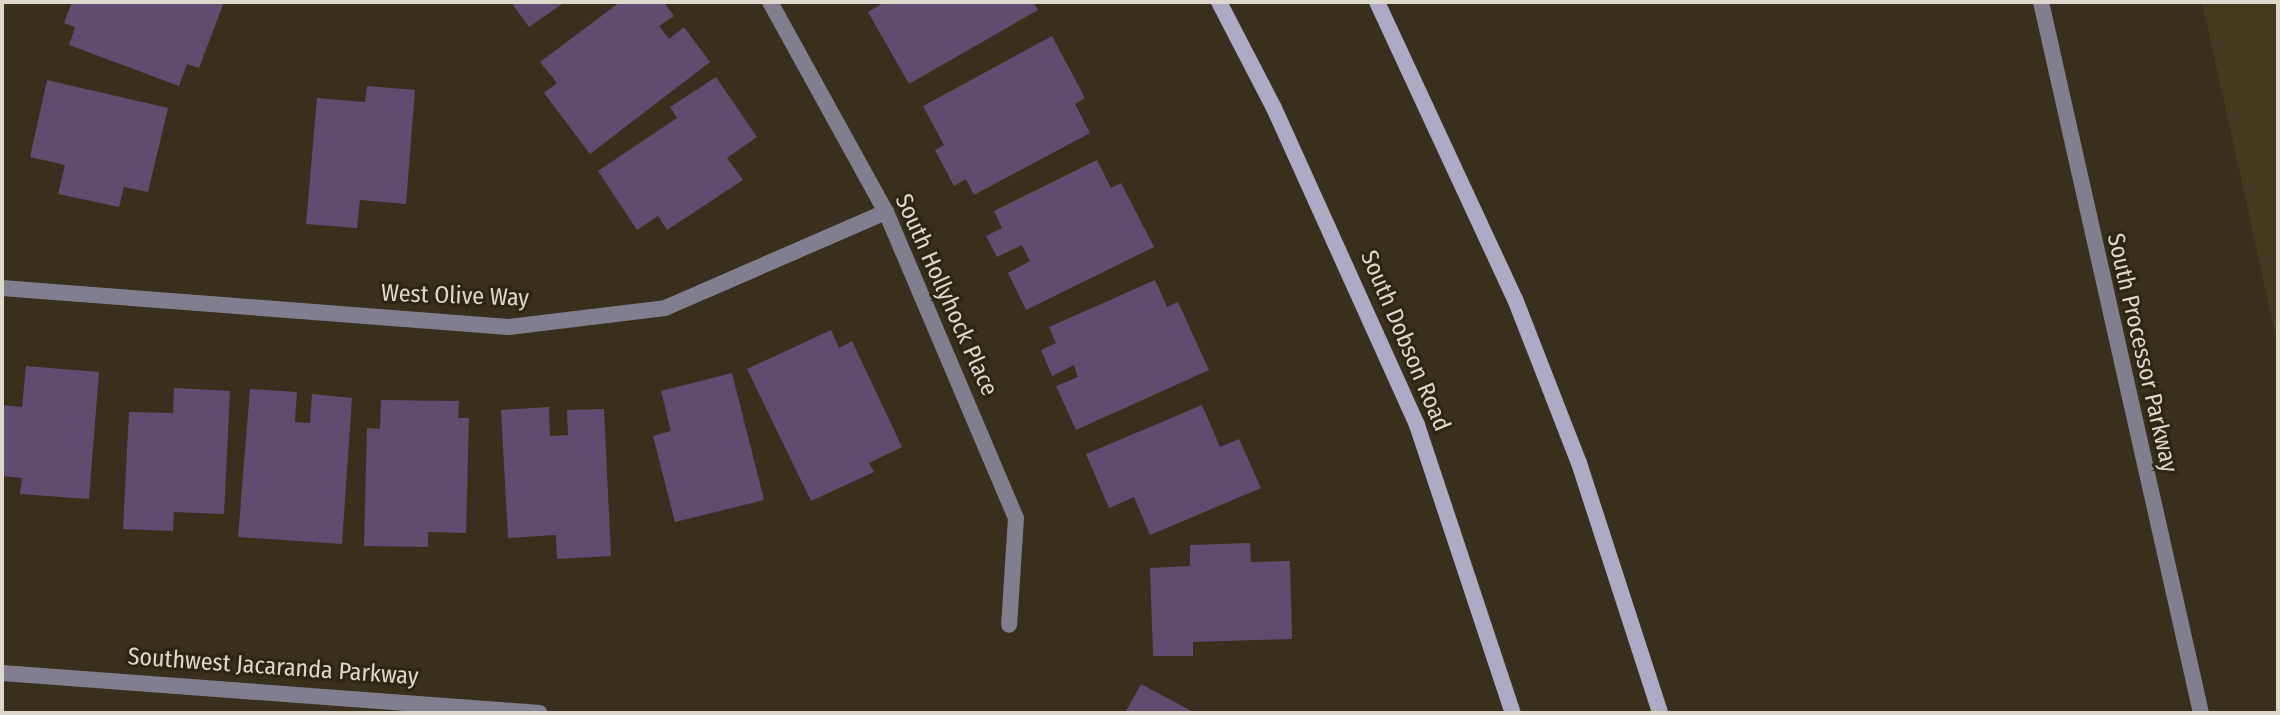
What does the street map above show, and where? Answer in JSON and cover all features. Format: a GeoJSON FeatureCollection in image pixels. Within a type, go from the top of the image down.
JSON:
{"type":"FeatureCollection","features":[{"type":"Feature","properties":{"kind":"main road","name":"South Dobson Road"},"geometry":{"type":"LineString","coordinates":[[1219,2],[1308,180],[1417,425],[1513,713]]}},
{"type":"Feature","properties":{"kind":"main road"},"geometry":{"type":"LineString","coordinates":[[1377,2],[1515,299],[1579,463],[1660,713]]}},
{"type":"Feature","properties":{"kind":"street","name":"South Hollyhock Place"},"geometry":{"type":"LineString","coordinates":[[770,2],[886,212],[1016,518],[1009,625]]}},
{"type":"Feature","properties":{"kind":"street","name":"South Processor Parkway"},"geometry":{"type":"LineString","coordinates":[[2041,2],[2201,713]]}},
{"type":"Feature","properties":{"kind":"street","name":"West Olive Way"},"geometry":{"type":"LineString","coordinates":[[2,288],[509,327],[665,308],[886,212]]}},
{"type":"Feature","properties":{"kind":"street","name":"Southwest Jacaranda Parkway"},"geometry":{"type":"LineString","coordinates":[[2,673],[384,705],[540,713]]}},
{"type":"Feature","properties":{"kind":"shaded area"},"geometry":{"type":"Polygon","coordinates":[[[2202,2],[2278,2],[2278,348],[2232,137],[2202,2]]]}},
{"type":"Feature","properties":{"kind":"building"},"geometry":{"type":"Polygon","coordinates":[[[72,2],[224,2],[199,68],[187,64],[179,86],[69,45],[75,27],[64,23],[72,2]]]}},
{"type":"Feature","properties":{"kind":"building"},"geometry":{"type":"Polygon","coordinates":[[[511,2],[565,2],[529,27],[511,2]]]}},
{"type":"Feature","properties":{"kind":"building"},"geometry":{"type":"Polygon","coordinates":[[[620,2],[664,2],[674,16],[659,26],[669,39],[684,27],[710,62],[590,154],[544,93],[557,83],[540,62],[620,2]]]}},
{"type":"Feature","properties":{"kind":"building"},"geometry":{"type":"Polygon","coordinates":[[[885,2],[1033,2],[1038,10],[909,84],[868,12],[885,2]]]}},
{"type":"Feature","properties":{"kind":"building"},"geometry":{"type":"Polygon","coordinates":[[[1052,36],[1085,98],[1075,104],[1090,133],[974,195],[966,179],[954,186],[935,150],[944,145],[923,106],[1052,36]]]}},
{"type":"Feature","properties":{"kind":"building"},"geometry":{"type":"Polygon","coordinates":[[[716,77],[757,137],[727,158],[743,180],[667,230],[658,216],[637,230],[598,171],[677,118],[670,107],[716,77]]]}},
{"type":"Feature","properties":{"kind":"building"},"geometry":{"type":"Polygon","coordinates":[[[47,80],[168,108],[148,192],[124,187],[119,207],[58,194],[65,165],[30,157],[47,80]]]}},
{"type":"Feature","properties":{"kind":"building"},"geometry":{"type":"Polygon","coordinates":[[[367,86],[415,90],[406,204],[360,200],[357,228],[306,224],[317,98],[365,102],[367,86]]]}},
{"type":"Feature","properties":{"kind":"building"},"geometry":{"type":"Polygon","coordinates":[[[1097,160],[1111,188],[1121,183],[1154,247],[1026,310],[1008,273],[1030,261],[1022,245],[997,257],[986,236],[1002,228],[994,211],[1097,160]]]}},
{"type":"Feature","properties":{"kind":"building"},"geometry":{"type":"Polygon","coordinates":[[[1155,280],[1167,307],[1178,302],[1209,370],[1076,430],[1056,386],[1078,377],[1074,365],[1052,376],[1041,350],[1056,343],[1049,327],[1155,280]]]}},
{"type":"Feature","properties":{"kind":"building"},"geometry":{"type":"Polygon","coordinates":[[[831,330],[839,348],[852,341],[902,447],[869,463],[874,472],[811,501],[747,369],[831,330]]]}},
{"type":"Feature","properties":{"kind":"building"},"geometry":{"type":"Polygon","coordinates":[[[26,366],[99,372],[89,499],[20,494],[22,478],[2,476],[3,405],[22,407],[26,366]]]}},
{"type":"Feature","properties":{"kind":"building"},"geometry":{"type":"Polygon","coordinates":[[[732,373],[764,500],[675,522],[653,436],[671,431],[661,391],[732,373]]]}},
{"type":"Feature","properties":{"kind":"building"},"geometry":{"type":"Polygon","coordinates":[[[174,388],[230,391],[224,514],[174,512],[173,531],[123,529],[129,412],[173,413],[174,388]]]}},
{"type":"Feature","properties":{"kind":"building"},"geometry":{"type":"Polygon","coordinates":[[[250,389],[297,392],[295,422],[310,423],[312,394],[352,398],[342,544],[238,537],[250,389]]]}},
{"type":"Feature","properties":{"kind":"building"},"geometry":{"type":"Polygon","coordinates":[[[381,400],[459,401],[458,418],[469,418],[466,533],[428,532],[428,547],[364,546],[367,428],[380,429],[381,400]]]}},
{"type":"Feature","properties":{"kind":"building"},"geometry":{"type":"Polygon","coordinates":[[[1202,405],[1220,447],[1239,439],[1261,488],[1150,535],[1134,497],[1109,508],[1086,454],[1202,405]]]}},
{"type":"Feature","properties":{"kind":"building"},"geometry":{"type":"Polygon","coordinates":[[[549,407],[550,436],[568,435],[567,410],[604,409],[611,556],[557,559],[556,535],[508,538],[501,410],[549,407]]]}},
{"type":"Feature","properties":{"kind":"building"},"geometry":{"type":"Polygon","coordinates":[[[1250,543],[1251,562],[1290,561],[1292,639],[1193,642],[1193,656],[1153,656],[1150,568],[1190,566],[1190,545],[1250,543]]]}},
{"type":"Feature","properties":{"kind":"building"},"geometry":{"type":"Polygon","coordinates":[[[1141,684],[1195,713],[1125,713],[1141,684]]]}}]}
